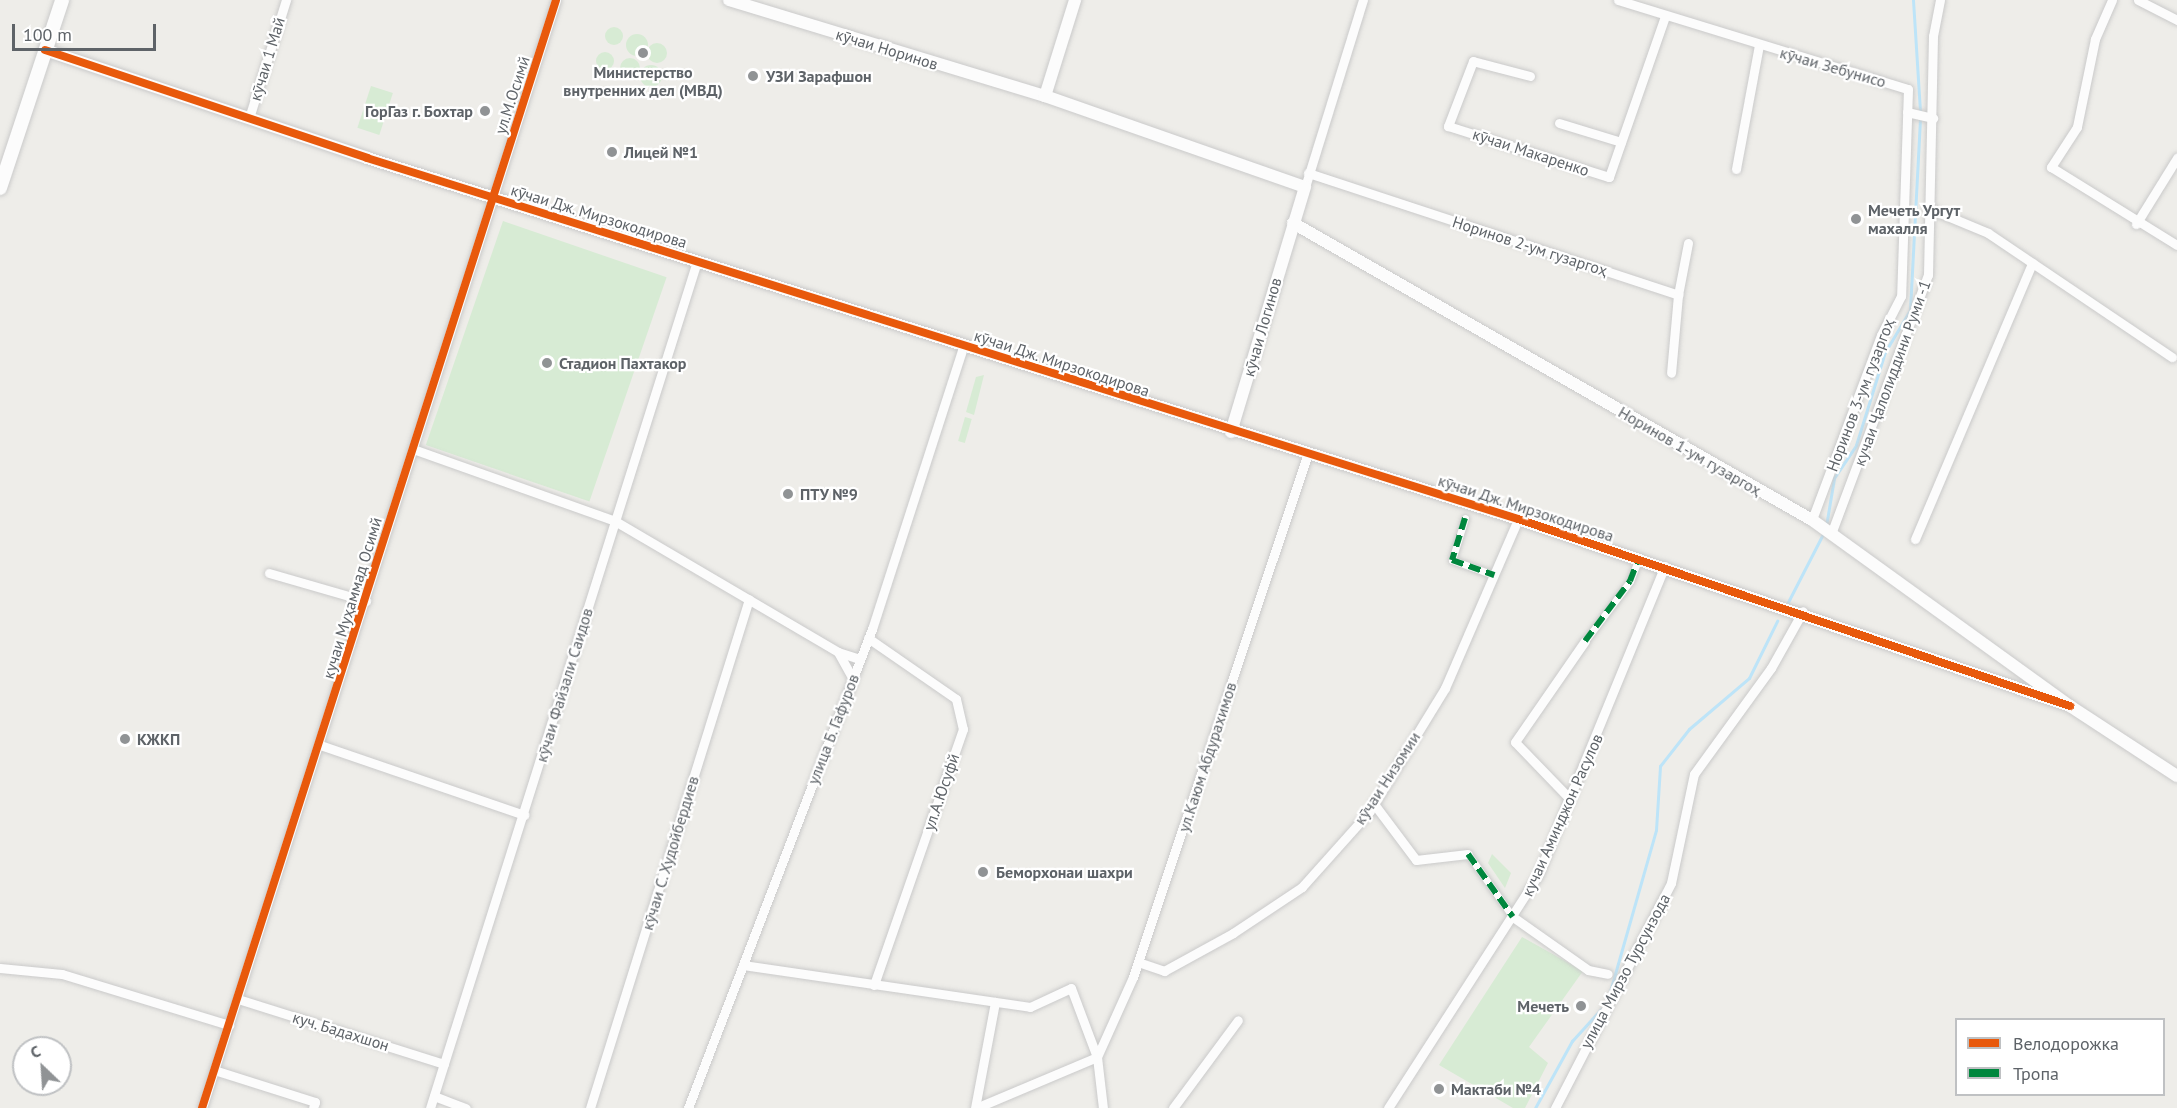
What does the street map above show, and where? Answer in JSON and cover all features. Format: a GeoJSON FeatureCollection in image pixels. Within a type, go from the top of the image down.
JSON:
{"type":"FeatureCollection","features":[{"type":"Feature","properties":{"kind":"main road"},"geometry":{"type":"LineString","coordinates":[[0,188],[62,0]]}},
{"type":"Feature","properties":{"kind":"street","name":"кӯчаи 1 Май"},"geometry":{"type":"LineString","coordinates":[[249,118],[286,0]]}},
{"type":"Feature","properties":{"kind":"street","name":"ул.М.Осимй"},"geometry":{"type":"LineString","coordinates":[[493,198],[556,0]]}},
{"type":"Feature","properties":{"kind":"street","name":"кӯчаи Норинов"},"geometry":{"type":"LineString","coordinates":[[729,0],[1045,96],[1305,187]]}},
{"type":"Feature","properties":{"kind":"street"},"geometry":{"type":"LineString","coordinates":[[1045,96],[1075,0]]}},
{"type":"Feature","properties":{"kind":"street"},"geometry":{"type":"LineString","coordinates":[[1293,223],[1364,0]]}},
{"type":"Feature","properties":{"kind":"street","name":"кӯчаи Зебунисо"},"geometry":{"type":"LineString","coordinates":[[1618,0],[1908,89]]}},
{"type":"Feature","properties":{"kind":"street","name":"кучаи Ҷалолиддини Руми -1"},"geometry":{"type":"LineString","coordinates":[[1823,528],[1929,275],[1928,208],[1933,118],[1933,36],[1940,0]]}},
{"type":"Feature","properties":{"kind":"street"},"geometry":{"type":"LineString","coordinates":[[2112,0],[2087,70],[2077,127],[2051,167],[2136,224],[2177,245]]}},
{"type":"Feature","properties":{"kind":"street"},"geometry":{"type":"LineString","coordinates":[[2138,0],[2177,20]]}},
{"type":"Feature","properties":{"kind":"street","name":"кӯчаи Макаренко"},"geometry":{"type":"LineString","coordinates":[[1530,76],[1473,61],[1448,126],[1609,177],[1665,16]]}},
{"type":"Feature","properties":{"kind":"street","name":"кӯчаи Зебунисо"},"geometry":{"type":"LineString","coordinates":[[1736,169],[1759,45]]}},
{"type":"Feature","properties":{"kind":"street","name":"кӯчаи Дж. Мирзокодирова"},"geometry":{"type":"LineString","coordinates":[[45,50],[493,198],[964,345],[1231,432],[1308,453],[1665,566],[1803,611],[2070,706]]}},
{"type":"Feature","properties":{"kind":"street","name":"Норинов 3-ум гузаргоҳ"},"geometry":{"type":"LineString","coordinates":[[1823,528],[1881,335],[1901,296],[1908,89]]}},
{"type":"Feature","properties":{"kind":"street"},"geometry":{"type":"LineString","coordinates":[[1907,112],[1933,118]]}},
{"type":"Feature","properties":{"kind":"street"},"geometry":{"type":"LineString","coordinates":[[1559,123],[1621,142]]}},
{"type":"Feature","properties":{"kind":"street"},"geometry":{"type":"LineString","coordinates":[[2136,224],[2177,158]]}},
{"type":"Feature","properties":{"kind":"street","name":"Норинов 2-ум гузаргоҳ"},"geometry":{"type":"LineString","coordinates":[[1308,174],[1678,295]]}},
{"type":"Feature","properties":{"kind":"street","name":"кучаи Муҳаммад Осимй"},"geometry":{"type":"LineString","coordinates":[[202,1108],[320,745],[493,198]]}},
{"type":"Feature","properties":{"kind":"street"},"geometry":{"type":"LineString","coordinates":[[1928,208],[1988,233],[2172,357]]}},
{"type":"Feature","properties":{"kind":"street","name":"Норинов 1-ум гузаргоҳ"},"geometry":{"type":"LineString","coordinates":[[1293,223],[1823,528],[2070,706]]}},
{"type":"Feature","properties":{"kind":"street","name":"кӯчаи Логинов"},"geometry":{"type":"LineString","coordinates":[[1231,432],[1293,223]]}},
{"type":"Feature","properties":{"kind":"street"},"geometry":{"type":"LineString","coordinates":[[1671,373],[1678,295],[1688,243]]}},
{"type":"Feature","properties":{"kind":"street","name":"кӯчаи Файзали Саидов"},"geometry":{"type":"LineString","coordinates":[[430,1108],[697,261]]}},
{"type":"Feature","properties":{"kind":"street"},"geometry":{"type":"LineString","coordinates":[[1915,539],[2032,263]]}},
{"type":"Feature","properties":{"kind":"street","name":"улица Б. Гафуров"},"geometry":{"type":"LineString","coordinates":[[688,1108],[868,638],[964,345]]}},
{"type":"Feature","properties":{"kind":"street"},"geometry":{"type":"LineString","coordinates":[[413,449],[615,521],[838,652],[860,659]]}},
{"type":"Feature","properties":{"kind":"street","name":"ул.Каюм Абдурахимов"},"geometry":{"type":"LineString","coordinates":[[1097,1057],[1138,962],[1308,453]]}},
{"type":"Feature","properties":{"kind":"street"},"geometry":{"type":"LineString","coordinates":[[1465,518],[1452,560],[1494,574]]}},
{"type":"Feature","properties":{"kind":"street","name":"кӯчаи Низомии"},"geometry":{"type":"LineString","coordinates":[[1138,962],[1164,971],[1302,887],[1374,804],[1444,688],[1518,519]]}},
{"type":"Feature","properties":{"kind":"street"},"geometry":{"type":"LineString","coordinates":[[1570,799],[1515,742],[1630,581],[1639,558]]}},
{"type":"Feature","properties":{"kind":"street","name":"кучаи Аминджон Расулов"},"geometry":{"type":"LineString","coordinates":[[1388,1108],[1538,875],[1665,566]]}},
{"type":"Feature","properties":{"kind":"street"},"geometry":{"type":"LineString","coordinates":[[269,573],[366,600]]}},
{"type":"Feature","properties":{"kind":"street","name":"кӯчаи С. Худойбердиев"},"geometry":{"type":"LineString","coordinates":[[590,1108],[749,599]]}},
{"type":"Feature","properties":{"kind":"street","name":"улица Мирзо Турсунзода"},"geometry":{"type":"LineString","coordinates":[[1555,1108],[1671,883],[1694,774],[1771,668],[1803,611]]}},
{"type":"Feature","properties":{"kind":"street","name":"ул.А.Юсуфй"},"geometry":{"type":"LineString","coordinates":[[868,638],[956,699],[963,729],[874,985]]}},
{"type":"Feature","properties":{"kind":"street"},"geometry":{"type":"LineString","coordinates":[[838,652],[853,679]]}},
{"type":"Feature","properties":{"kind":"street"},"geometry":{"type":"LineString","coordinates":[[2070,706],[2177,776]]}},
{"type":"Feature","properties":{"kind":"street"},"geometry":{"type":"LineString","coordinates":[[320,745],[524,815]]}},
{"type":"Feature","properties":{"kind":"street"},"geometry":{"type":"LineString","coordinates":[[1374,804],[1416,860],[1468,854],[1513,917],[1588,970],[1608,974]]}},
{"type":"Feature","properties":{"kind":"street"},"geometry":{"type":"LineString","coordinates":[[742,965],[1030,1008],[1071,988],[1097,1057],[1103,1108]]}},
{"type":"Feature","properties":{"kind":"street"},"geometry":{"type":"LineString","coordinates":[[0,968],[62,974],[229,1025]]}},
{"type":"Feature","properties":{"kind":"street","name":"куч. Бадахшон"},"geometry":{"type":"LineString","coordinates":[[238,999],[444,1064]]}},
{"type":"Feature","properties":{"kind":"street"},"geometry":{"type":"LineString","coordinates":[[976,1108],[995,1002]]}},
{"type":"Feature","properties":{"kind":"street"},"geometry":{"type":"LineString","coordinates":[[1173,1108],[1238,1020]]}},
{"type":"Feature","properties":{"kind":"street"},"geometry":{"type":"LineString","coordinates":[[976,1108],[1097,1057]]}},
{"type":"Feature","properties":{"kind":"street"},"geometry":{"type":"LineString","coordinates":[[214,1070],[315,1102],[313,1108]]}},
{"type":"Feature","properties":{"kind":"street"},"geometry":{"type":"LineString","coordinates":[[434,1096],[466,1108]]}},
{"type":"Feature","properties":{"kind":"green space"},"geometry":{"type":"Polygon","coordinates":[[[614,27],[620,30],[623,36],[620,42],[614,45],[608,42],[605,36],[608,30],[614,27]]]}},
{"type":"Feature","properties":{"kind":"green space"},"geometry":{"type":"Polygon","coordinates":[[[637,34],[647,41],[648,45],[641,55],[637,56],[627,49],[626,45],[633,35],[637,34]]]}},
{"type":"Feature","properties":{"kind":"green space"},"geometry":{"type":"Polygon","coordinates":[[[653,43],[661,43],[667,49],[667,57],[661,63],[653,63],[647,57],[647,49],[653,43]]]}},
{"type":"Feature","properties":{"kind":"green space"},"geometry":{"type":"Polygon","coordinates":[[[605,52],[611,55],[614,61],[611,67],[605,70],[599,67],[596,61],[599,55],[605,52]]]}},
{"type":"Feature","properties":{"kind":"green space"},"geometry":{"type":"Polygon","coordinates":[[[626,58],[634,58],[640,64],[640,72],[634,78],[626,78],[620,72],[620,64],[626,58]]]}},
{"type":"Feature","properties":{"kind":"green space"},"geometry":{"type":"Polygon","coordinates":[[[651,65],[661,72],[662,76],[655,86],[651,87],[641,80],[640,76],[647,66],[651,65]]]}},
{"type":"Feature","properties":{"kind":"green space"},"geometry":{"type":"Polygon","coordinates":[[[371,86],[393,93],[379,135],[357,128],[371,86]]]}},
{"type":"Feature","properties":{"kind":"green space"},"geometry":{"type":"Polygon","coordinates":[[[503,221],[667,277],[589,501],[426,445],[503,221]]]}},
{"type":"Feature","properties":{"kind":"green space"},"geometry":{"type":"Polygon","coordinates":[[[984,375],[974,415],[966,412],[976,377],[984,375]]]}},
{"type":"Feature","properties":{"kind":"green space"},"geometry":{"type":"Polygon","coordinates":[[[965,417],[972,419],[965,443],[958,441],[965,417]]]}},
{"type":"Feature","properties":{"kind":"green space"},"geometry":{"type":"Polygon","coordinates":[[[1492,854],[1511,873],[1505,888],[1488,863],[1492,854]]]}},
{"type":"Feature","properties":{"kind":"green space"},"geometry":{"type":"Polygon","coordinates":[[[1522,937],[1583,971],[1529,1047],[1548,1063],[1525,1108],[1513,1108],[1439,1065],[1522,937]]]}},
{"type":"Feature","properties":{"kind":"waterway"},"geometry":{"type":"LineString","coordinates":[[1913,0],[1920,112]]}},
{"type":"Feature","properties":{"kind":"waterway"},"geometry":{"type":"LineString","coordinates":[[1826,526],[1834,478],[1856,445],[1885,352],[1910,310],[1920,118]]}},
{"type":"Feature","properties":{"kind":"waterway"},"geometry":{"type":"LineString","coordinates":[[1788,602],[1824,532]]}},
{"type":"Feature","properties":{"kind":"waterway"},"geometry":{"type":"LineString","coordinates":[[1609,995],[1656,830],[1660,766],[1689,729],[1749,678],[1777,621]]}},
{"type":"Feature","properties":{"kind":"waterway"},"geometry":{"type":"LineString","coordinates":[[1535,1108],[1572,1041],[1601,1009]]}},
{"type":"Feature","properties":{"kind":"marked path"},"geometry":{"type":"LineString","coordinates":[[1465,518],[1452,560],[1494,575]]}},
{"type":"Feature","properties":{"kind":"marked path"},"geometry":{"type":"LineString","coordinates":[[1585,641],[1630,581],[1639,558]]}},
{"type":"Feature","properties":{"kind":"marked path"},"geometry":{"type":"LineString","coordinates":[[1468,854],[1513,917]]}},
{"type":"Feature","properties":{"kind":"cycle path"},"geometry":{"type":"LineString","coordinates":[[202,1108],[556,0]]}},
{"type":"Feature","properties":{"kind":"cycle path"},"geometry":{"type":"LineString","coordinates":[[45,50],[367,158],[1518,519],[2070,706]]}},
{"type":"Feature","properties":{"kind":"place","name":"Министерство внутренних дел (МВД)"},"geometry":{"type":"Point","coordinates":[643,53]}},
{"type":"Feature","properties":{"kind":"place","name":"УЗИ Зарафшон"},"geometry":{"type":"Point","coordinates":[753,76]}},
{"type":"Feature","properties":{"kind":"place","name":"ГорГаз г. Бохтар"},"geometry":{"type":"Point","coordinates":[485,111]}},
{"type":"Feature","properties":{"kind":"place","name":"Лицей №1"},"geometry":{"type":"Point","coordinates":[612,152]}},
{"type":"Feature","properties":{"kind":"place","name":"Мечеть Ургут махалля"},"geometry":{"type":"Point","coordinates":[1856,219]}},
{"type":"Feature","properties":{"kind":"place","name":"Стадион Пахтакор"},"geometry":{"type":"Point","coordinates":[547,363]}},
{"type":"Feature","properties":{"kind":"place","name":"ПТУ №9"},"geometry":{"type":"Point","coordinates":[788,494]}},
{"type":"Feature","properties":{"kind":"place","name":"КЖКП"},"geometry":{"type":"Point","coordinates":[125,739]}},
{"type":"Feature","properties":{"kind":"place","name":"Беморхонаи шахри"},"geometry":{"type":"Point","coordinates":[983,872]}},
{"type":"Feature","properties":{"kind":"place","name":"Мечеть"},"geometry":{"type":"Point","coordinates":[1581,1006]}},
{"type":"Feature","properties":{"kind":"place","name":"Мактаби №4"},"geometry":{"type":"Point","coordinates":[1439,1089]}}]}
